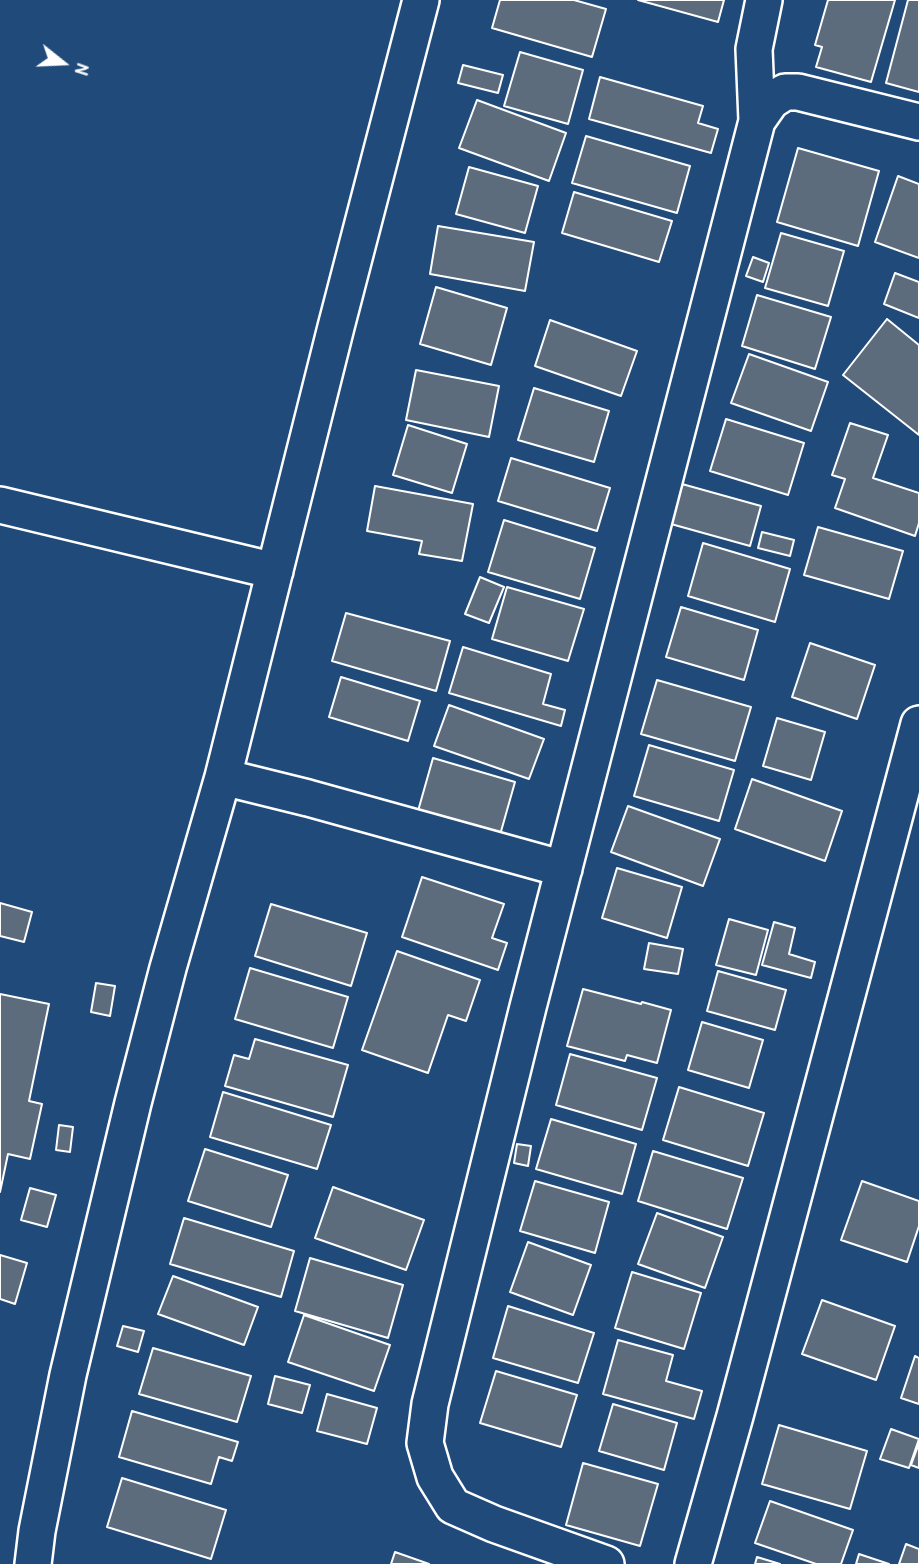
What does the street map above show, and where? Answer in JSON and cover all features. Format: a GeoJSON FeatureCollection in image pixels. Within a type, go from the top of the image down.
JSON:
{"type":"FeatureCollection","features":[{"type":"Feature","properties":{"kind":"street"},"geometry":{"type":"LineString","coordinates":[[33,1564],[68,1374],[133,1103],[168,968],[223,777],[421,0]]}},
{"type":"Feature","properties":{"kind":"street"},"geometry":{"type":"LineString","coordinates":[[757,121],[754,49],[764,0]]}},
{"type":"Feature","properties":{"kind":"street"},"geometry":{"type":"LineString","coordinates":[[607,1564],[494,1524],[453,1506],[435,1477],[425,1443],[433,1391],[564,869],[757,121],[771,101],[785,92],[799,92],[919,122]]}},
{"type":"Feature","properties":{"kind":"street"},"geometry":{"type":"LineString","coordinates":[[0,505],[275,571]]}},
{"type":"Feature","properties":{"kind":"street"},"geometry":{"type":"LineString","coordinates":[[693,1564],[918,734]]}},
{"type":"Feature","properties":{"kind":"street"},"geometry":{"type":"LineString","coordinates":[[223,777],[564,869]]}},
{"type":"Feature","properties":{"kind":"building"},"geometry":{"type":"Polygon","coordinates":[[[500,0],[574,0],[606,9],[592,57],[492,28],[500,0]]]}},
{"type":"Feature","properties":{"kind":"building"},"geometry":{"type":"Polygon","coordinates":[[[638,0],[724,0],[718,22],[638,0]]]}},
{"type":"Feature","properties":{"kind":"building"},"geometry":{"type":"Polygon","coordinates":[[[828,0],[895,0],[871,82],[816,67],[822,47],[815,45],[828,0]]]}},
{"type":"Feature","properties":{"kind":"building"},"geometry":{"type":"Polygon","coordinates":[[[908,0],[919,0],[919,92],[886,83],[908,0]]]}},
{"type":"Feature","properties":{"kind":"building"},"geometry":{"type":"Polygon","coordinates":[[[520,52],[583,70],[568,124],[504,106],[520,52]]]}},
{"type":"Feature","properties":{"kind":"building"},"geometry":{"type":"Polygon","coordinates":[[[463,65],[503,75],[498,93],[458,83],[463,65]]]}},
{"type":"Feature","properties":{"kind":"building"},"geometry":{"type":"Polygon","coordinates":[[[600,77],[703,106],[698,123],[718,129],[711,153],[589,119],[600,77]]]}},
{"type":"Feature","properties":{"kind":"building"},"geometry":{"type":"Polygon","coordinates":[[[477,100],[566,133],[549,181],[459,148],[477,100]]]}},
{"type":"Feature","properties":{"kind":"building"},"geometry":{"type":"Polygon","coordinates":[[[586,136],[690,166],[677,213],[572,183],[586,136]]]}},
{"type":"Feature","properties":{"kind":"building"},"geometry":{"type":"Polygon","coordinates":[[[798,148],[879,171],[858,246],[777,222],[798,148]]]}},
{"type":"Feature","properties":{"kind":"building"},"geometry":{"type":"Polygon","coordinates":[[[469,167],[538,186],[525,233],[456,214],[469,167]]]}},
{"type":"Feature","properties":{"kind":"building"},"geometry":{"type":"Polygon","coordinates":[[[898,176],[919,184],[919,258],[875,242],[898,176]]]}},
{"type":"Feature","properties":{"kind":"building"},"geometry":{"type":"Polygon","coordinates":[[[574,192],[672,221],[659,262],[562,233],[574,192]]]}},
{"type":"Feature","properties":{"kind":"building"},"geometry":{"type":"Polygon","coordinates":[[[438,226],[534,242],[525,291],[430,274],[438,226]]]}},
{"type":"Feature","properties":{"kind":"building"},"geometry":{"type":"Polygon","coordinates":[[[781,233],[844,251],[828,306],[765,288],[781,233]]]}},
{"type":"Feature","properties":{"kind":"building"},"geometry":{"type":"Polygon","coordinates":[[[753,257],[769,263],[763,282],[746,276],[753,257]]]}},
{"type":"Feature","properties":{"kind":"building"},"geometry":{"type":"Polygon","coordinates":[[[895,273],[919,282],[919,318],[884,304],[895,273]]]}},
{"type":"Feature","properties":{"kind":"building"},"geometry":{"type":"Polygon","coordinates":[[[436,287],[507,308],[491,365],[420,344],[436,287]]]}},
{"type":"Feature","properties":{"kind":"building"},"geometry":{"type":"Polygon","coordinates":[[[757,295],[831,317],[815,369],[742,346],[757,295]]]}},
{"type":"Feature","properties":{"kind":"building"},"geometry":{"type":"Polygon","coordinates":[[[887,319],[919,345],[919,435],[843,375],[887,319]]]}},
{"type":"Feature","properties":{"kind":"building"},"geometry":{"type":"Polygon","coordinates":[[[550,320],[637,351],[621,396],[535,366],[550,320]]]}},
{"type":"Feature","properties":{"kind":"building"},"geometry":{"type":"Polygon","coordinates":[[[749,354],[828,382],[811,431],[731,403],[749,354]]]}},
{"type":"Feature","properties":{"kind":"building"},"geometry":{"type":"Polygon","coordinates":[[[416,370],[499,386],[489,437],[406,420],[416,370]]]}},
{"type":"Feature","properties":{"kind":"building"},"geometry":{"type":"Polygon","coordinates":[[[534,388],[609,411],[594,462],[518,440],[534,388]]]}},
{"type":"Feature","properties":{"kind":"building"},"geometry":{"type":"Polygon","coordinates":[[[726,419],[804,443],[788,495],[710,471],[726,419]]]}},
{"type":"Feature","properties":{"kind":"building"},"geometry":{"type":"Polygon","coordinates":[[[850,423],[888,435],[873,478],[919,493],[919,523],[915,536],[835,508],[845,479],[832,475],[850,423]]]}},
{"type":"Feature","properties":{"kind":"building"},"geometry":{"type":"Polygon","coordinates":[[[408,425],[467,444],[452,493],[393,475],[408,425]]]}},
{"type":"Feature","properties":{"kind":"building"},"geometry":{"type":"Polygon","coordinates":[[[511,458],[610,488],[597,531],[498,501],[511,458]]]}},
{"type":"Feature","properties":{"kind":"building"},"geometry":{"type":"Polygon","coordinates":[[[682,484],[761,506],[750,546],[671,524],[682,484]]]}},
{"type":"Feature","properties":{"kind":"building"},"geometry":{"type":"Polygon","coordinates":[[[375,486],[473,504],[462,561],[419,554],[422,541],[367,531],[375,486]]]}},
{"type":"Feature","properties":{"kind":"building"},"geometry":{"type":"Polygon","coordinates":[[[504,520],[595,548],[580,599],[488,572],[504,520]]]}},
{"type":"Feature","properties":{"kind":"building"},"geometry":{"type":"Polygon","coordinates":[[[818,527],[903,551],[889,599],[804,575],[818,527]]]}},
{"type":"Feature","properties":{"kind":"building"},"geometry":{"type":"Polygon","coordinates":[[[762,532],[794,540],[790,556],[758,548],[762,532]]]}},
{"type":"Feature","properties":{"kind":"building"},"geometry":{"type":"Polygon","coordinates":[[[703,543],[790,569],[775,622],[688,596],[703,543]]]}},
{"type":"Feature","properties":{"kind":"building"},"geometry":{"type":"Polygon","coordinates":[[[480,577],[504,587],[489,623],[465,614],[480,577]]]}},
{"type":"Feature","properties":{"kind":"building"},"geometry":{"type":"Polygon","coordinates":[[[507,587],[584,609],[568,661],[492,639],[507,587]]]}},
{"type":"Feature","properties":{"kind":"building"},"geometry":{"type":"Polygon","coordinates":[[[681,607],[758,630],[744,680],[666,657],[681,607]]]}},
{"type":"Feature","properties":{"kind":"building"},"geometry":{"type":"Polygon","coordinates":[[[346,613],[450,641],[436,691],[332,661],[346,613]]]}},
{"type":"Feature","properties":{"kind":"building"},"geometry":{"type":"Polygon","coordinates":[[[810,643],[875,665],[857,719],[792,697],[810,643]]]}},
{"type":"Feature","properties":{"kind":"building"},"geometry":{"type":"Polygon","coordinates":[[[463,647],[551,674],[543,704],[565,710],[561,726],[449,693],[463,647]]]}},
{"type":"Feature","properties":{"kind":"building"},"geometry":{"type":"Polygon","coordinates":[[[341,677],[420,701],[408,741],[329,717],[341,677]]]}},
{"type":"Feature","properties":{"kind":"building"},"geometry":{"type":"Polygon","coordinates":[[[657,680],[751,707],[735,761],[641,734],[657,680]]]}},
{"type":"Feature","properties":{"kind":"building"},"geometry":{"type":"Polygon","coordinates":[[[449,705],[544,739],[529,779],[434,746],[449,705]]]}},
{"type":"Feature","properties":{"kind":"building"},"geometry":{"type":"Polygon","coordinates":[[[777,718],[825,732],[811,780],[763,766],[777,718]]]}},
{"type":"Feature","properties":{"kind":"building"},"geometry":{"type":"Polygon","coordinates":[[[649,745],[734,770],[719,821],[634,796],[649,745]]]}},
{"type":"Feature","properties":{"kind":"building"},"geometry":{"type":"Polygon","coordinates":[[[433,758],[515,782],[500,835],[418,811],[433,758]]]}},
{"type":"Feature","properties":{"kind":"building"},"geometry":{"type":"Polygon","coordinates":[[[752,779],[842,811],[825,861],[735,829],[752,779]]]}},
{"type":"Feature","properties":{"kind":"building"},"geometry":{"type":"Polygon","coordinates":[[[628,806],[720,839],[703,886],[611,852],[628,806]]]}},
{"type":"Feature","properties":{"kind":"building"},"geometry":{"type":"Polygon","coordinates":[[[617,868],[682,887],[667,938],[602,918],[617,868]]]}},
{"type":"Feature","properties":{"kind":"building"},"geometry":{"type":"Polygon","coordinates":[[[422,877],[504,904],[492,938],[507,943],[498,970],[402,937],[422,877]]]}},
{"type":"Feature","properties":{"kind":"building"},"geometry":{"type":"Polygon","coordinates":[[[0,903],[32,912],[24,942],[0,936],[0,903]]]}},
{"type":"Feature","properties":{"kind":"building"},"geometry":{"type":"Polygon","coordinates":[[[271,904],[367,933],[351,986],[255,956],[271,904]]]}},
{"type":"Feature","properties":{"kind":"building"},"geometry":{"type":"Polygon","coordinates":[[[729,919],[768,930],[756,975],[716,965],[729,919]]]}},
{"type":"Feature","properties":{"kind":"building"},"geometry":{"type":"Polygon","coordinates":[[[774,922],[795,928],[789,954],[815,962],[811,978],[762,965],[774,922]]]}},
{"type":"Feature","properties":{"kind":"building"},"geometry":{"type":"Polygon","coordinates":[[[649,943],[683,949],[678,974],[644,969],[649,943]]]}},
{"type":"Feature","properties":{"kind":"building"},"geometry":{"type":"Polygon","coordinates":[[[397,951],[480,980],[466,1021],[448,1015],[428,1073],[362,1050],[397,951]]]}},
{"type":"Feature","properties":{"kind":"building"},"geometry":{"type":"Polygon","coordinates":[[[250,968],[348,997],[333,1048],[235,1019],[250,968]]]}},
{"type":"Feature","properties":{"kind":"building"},"geometry":{"type":"Polygon","coordinates":[[[718,971],[786,990],[775,1030],[707,1011],[718,971]]]}},
{"type":"Feature","properties":{"kind":"building"},"geometry":{"type":"Polygon","coordinates":[[[96,983],[115,986],[110,1016],[91,1012],[96,983]]]}},
{"type":"Feature","properties":{"kind":"building"},"geometry":{"type":"Polygon","coordinates":[[[583,989],[671,1010],[657,1063],[627,1055],[625,1061],[567,1046],[583,989]]]}},
{"type":"Feature","properties":{"kind":"building"},"geometry":{"type":"Polygon","coordinates":[[[0,994],[49,1004],[29,1101],[42,1104],[30,1159],[8,1154],[0,1192],[0,994]]]}},
{"type":"Feature","properties":{"kind":"building"},"geometry":{"type":"Polygon","coordinates":[[[702,1022],[763,1040],[749,1088],[688,1070],[702,1022]]]}},
{"type":"Feature","properties":{"kind":"building"},"geometry":{"type":"Polygon","coordinates":[[[255,1039],[348,1065],[333,1117],[225,1086],[234,1055],[249,1059],[255,1039]]]}},
{"type":"Feature","properties":{"kind":"building"},"geometry":{"type":"Polygon","coordinates":[[[570,1054],[657,1078],[642,1130],[556,1105],[570,1054]]]}},
{"type":"Feature","properties":{"kind":"building"},"geometry":{"type":"Polygon","coordinates":[[[679,1087],[764,1113],[748,1166],[663,1140],[679,1087]]]}},
{"type":"Feature","properties":{"kind":"building"},"geometry":{"type":"Polygon","coordinates":[[[223,1092],[331,1125],[317,1169],[210,1137],[223,1092]]]}},
{"type":"Feature","properties":{"kind":"building"},"geometry":{"type":"Polygon","coordinates":[[[551,1119],[636,1144],[622,1194],[536,1169],[551,1119]]]}},
{"type":"Feature","properties":{"kind":"building"},"geometry":{"type":"Polygon","coordinates":[[[59,1125],[73,1127],[70,1152],[56,1150],[59,1125]]]}},
{"type":"Feature","properties":{"kind":"building"},"geometry":{"type":"Polygon","coordinates":[[[517,1144],[531,1146],[528,1166],[514,1163],[517,1144]]]}},
{"type":"Feature","properties":{"kind":"building"},"geometry":{"type":"Polygon","coordinates":[[[205,1149],[288,1175],[271,1227],[188,1201],[205,1149]]]}},
{"type":"Feature","properties":{"kind":"building"},"geometry":{"type":"Polygon","coordinates":[[[653,1151],[743,1178],[727,1229],[638,1201],[653,1151]]]}},
{"type":"Feature","properties":{"kind":"building"},"geometry":{"type":"Polygon","coordinates":[[[535,1181],[609,1202],[595,1253],[520,1231],[535,1181]]]}},
{"type":"Feature","properties":{"kind":"building"},"geometry":{"type":"Polygon","coordinates":[[[862,1181],[919,1201],[919,1226],[907,1262],[841,1240],[862,1181]]]}},
{"type":"Feature","properties":{"kind":"building"},"geometry":{"type":"Polygon","coordinates":[[[333,1187],[424,1220],[406,1270],[315,1238],[333,1187]]]}},
{"type":"Feature","properties":{"kind":"building"},"geometry":{"type":"Polygon","coordinates":[[[30,1188],[56,1195],[47,1227],[21,1220],[30,1188]]]}},
{"type":"Feature","properties":{"kind":"building"},"geometry":{"type":"Polygon","coordinates":[[[657,1213],[723,1237],[705,1288],[638,1264],[657,1213]]]}},
{"type":"Feature","properties":{"kind":"building"},"geometry":{"type":"Polygon","coordinates":[[[184,1218],[294,1251],[281,1297],[170,1264],[184,1218]]]}},
{"type":"Feature","properties":{"kind":"building"},"geometry":{"type":"Polygon","coordinates":[[[528,1242],[591,1265],[573,1315],[510,1292],[528,1242]]]}},
{"type":"Feature","properties":{"kind":"building"},"geometry":{"type":"Polygon","coordinates":[[[0,1255],[27,1263],[15,1304],[0,1299],[0,1255]]]}},
{"type":"Feature","properties":{"kind":"building"},"geometry":{"type":"Polygon","coordinates":[[[310,1258],[403,1285],[388,1338],[295,1311],[310,1258]]]}},
{"type":"Feature","properties":{"kind":"building"},"geometry":{"type":"Polygon","coordinates":[[[632,1272],[701,1293],[684,1349],[615,1328],[632,1272]]]}},
{"type":"Feature","properties":{"kind":"building"},"geometry":{"type":"Polygon","coordinates":[[[173,1276],[258,1307],[244,1345],[158,1314],[173,1276]]]}},
{"type":"Feature","properties":{"kind":"building"},"geometry":{"type":"Polygon","coordinates":[[[822,1300],[895,1326],[876,1380],[802,1354],[822,1300]]]}},
{"type":"Feature","properties":{"kind":"building"},"geometry":{"type":"Polygon","coordinates":[[[508,1306],[594,1333],[578,1383],[493,1358],[508,1306]]]}},
{"type":"Feature","properties":{"kind":"building"},"geometry":{"type":"Polygon","coordinates":[[[304,1315],[390,1345],[374,1391],[288,1362],[304,1315]]]}},
{"type":"Feature","properties":{"kind":"building"},"geometry":{"type":"Polygon","coordinates":[[[123,1326],[144,1331],[138,1352],[117,1346],[123,1326]]]}},
{"type":"Feature","properties":{"kind":"building"},"geometry":{"type":"Polygon","coordinates":[[[618,1340],[673,1355],[666,1381],[702,1391],[694,1419],[603,1394],[618,1340]]]}},
{"type":"Feature","properties":{"kind":"building"},"geometry":{"type":"Polygon","coordinates":[[[153,1348],[251,1376],[237,1422],[139,1394],[153,1348]]]}},
{"type":"Feature","properties":{"kind":"building"},"geometry":{"type":"Polygon","coordinates":[[[915,1356],[919,1358],[919,1404],[901,1398],[915,1356]]]}},
{"type":"Feature","properties":{"kind":"building"},"geometry":{"type":"Polygon","coordinates":[[[496,1371],[577,1395],[561,1447],[480,1423],[496,1371]]]}},
{"type":"Feature","properties":{"kind":"building"},"geometry":{"type":"Polygon","coordinates":[[[275,1376],[310,1385],[302,1413],[268,1404],[275,1376]]]}},
{"type":"Feature","properties":{"kind":"building"},"geometry":{"type":"Polygon","coordinates":[[[327,1394],[377,1408],[367,1444],[317,1431],[327,1394]]]}},
{"type":"Feature","properties":{"kind":"building"},"geometry":{"type":"Polygon","coordinates":[[[613,1404],[677,1423],[664,1470],[599,1451],[613,1404]]]}},
{"type":"Feature","properties":{"kind":"building"},"geometry":{"type":"Polygon","coordinates":[[[132,1411],[238,1442],[232,1461],[219,1457],[211,1484],[119,1457],[132,1411]]]}},
{"type":"Feature","properties":{"kind":"building"},"geometry":{"type":"Polygon","coordinates":[[[779,1425],[867,1451],[850,1509],[762,1484],[779,1425]]]}},
{"type":"Feature","properties":{"kind":"building"},"geometry":{"type":"Polygon","coordinates":[[[891,1429],[919,1439],[909,1468],[880,1459],[891,1429]]]}},
{"type":"Feature","properties":{"kind":"building"},"geometry":{"type":"Polygon","coordinates":[[[919,1443],[919,1468],[911,1465],[919,1443]]]}},
{"type":"Feature","properties":{"kind":"building"},"geometry":{"type":"Polygon","coordinates":[[[583,1463],[658,1484],[640,1546],[566,1525],[583,1463]]]}},
{"type":"Feature","properties":{"kind":"building"},"geometry":{"type":"Polygon","coordinates":[[[122,1478],[226,1510],[211,1559],[107,1527],[122,1478]]]}},
{"type":"Feature","properties":{"kind":"building"},"geometry":{"type":"Polygon","coordinates":[[[770,1501],[853,1530],[841,1564],[816,1564],[755,1543],[770,1501]]]}},
{"type":"Feature","properties":{"kind":"building"},"geometry":{"type":"Polygon","coordinates":[[[906,1544],[919,1549],[919,1564],[899,1564],[906,1544]]]}},
{"type":"Feature","properties":{"kind":"building"},"geometry":{"type":"Polygon","coordinates":[[[395,1552],[429,1564],[391,1564],[395,1552]]]}},
{"type":"Feature","properties":{"kind":"building"},"geometry":{"type":"Polygon","coordinates":[[[859,1554],[889,1564],[856,1564],[859,1554]]]}},
{"type":"Feature","properties":{"kind":"building"},"geometry":{"type":"Polygon","coordinates":[[[757,1557],[780,1564],[755,1564],[757,1557]]]}}]}
